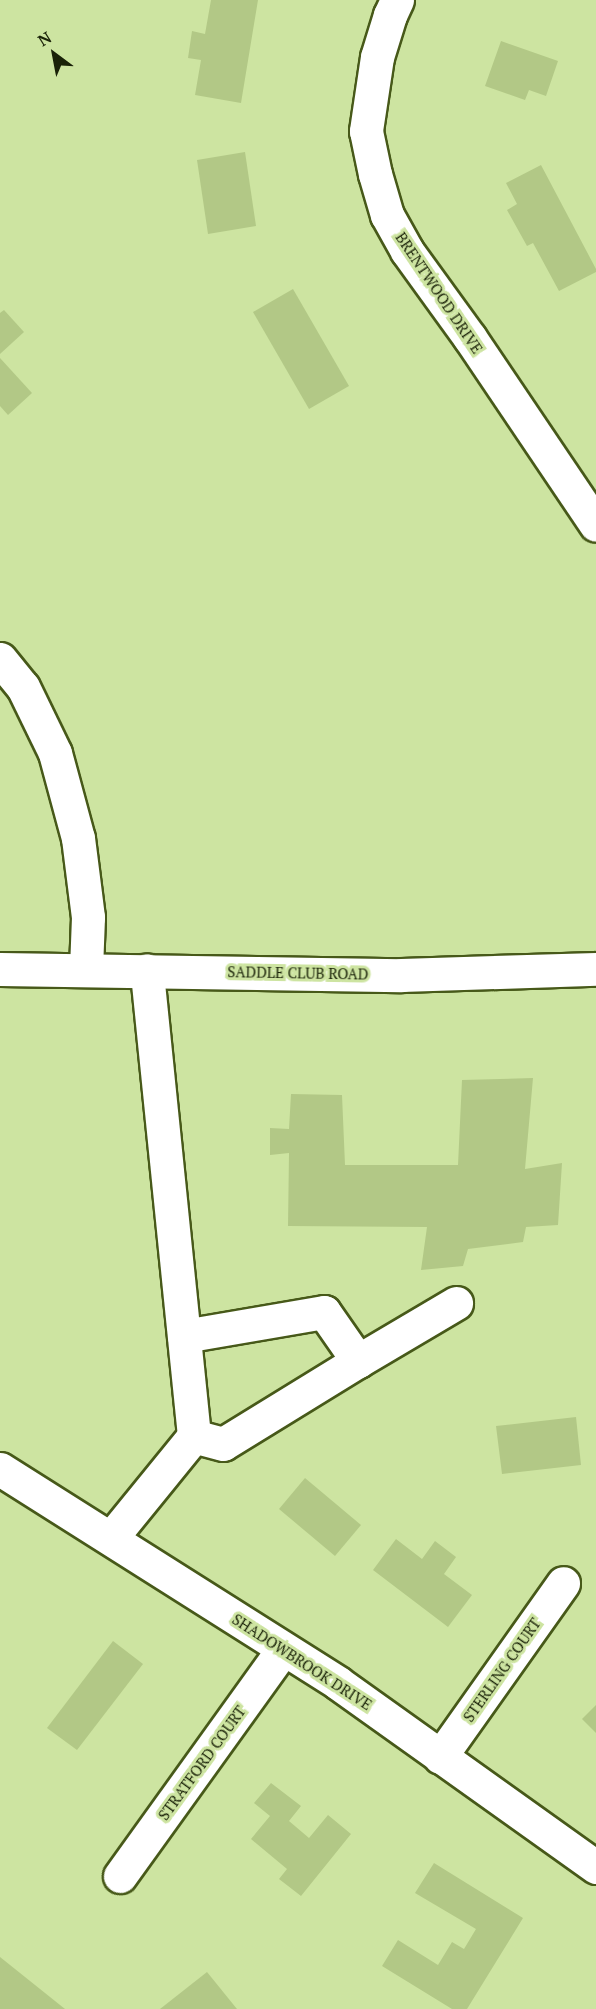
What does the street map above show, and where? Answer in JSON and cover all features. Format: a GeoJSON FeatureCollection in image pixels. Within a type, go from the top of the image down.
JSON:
{"type":"FeatureCollection","features":[{"type":"Feature","properties":{"kind":"street","name":"BRENTWOOD DRIVE"},"geometry":{"type":"LineString","coordinates":[[397,0],[377,57],[366,132],[387,215],[407,251],[470,338],[596,525]]}},
{"type":"Feature","properties":{"kind":"street"},"geometry":{"type":"LineString","coordinates":[[0,659],[23,687],[55,753],[78,838],[88,917],[86,969]]}},
{"type":"Feature","properties":{"kind":"street","name":"SADDLE CLUB ROAD"},"geometry":{"type":"LineString","coordinates":[[0,969],[401,975],[596,969]]}},
{"type":"Feature","properties":{"kind":"street"},"geometry":{"type":"LineString","coordinates":[[111,1538],[194,1436],[147,970]]}},
{"type":"Feature","properties":{"kind":"street"},"geometry":{"type":"LineString","coordinates":[[194,1436],[223,1444],[456,1303]]}},
{"type":"Feature","properties":{"kind":"street"},"geometry":{"type":"LineString","coordinates":[[184,1336],[324,1312],[358,1361]]}},
{"type":"Feature","properties":{"kind":"street","name":"SHADOWBROOK DRIVE"},"geometry":{"type":"LineString","coordinates":[[0,1469],[338,1683],[596,1867]]}},
{"type":"Feature","properties":{"kind":"street","name":"STERLING COURT"},"geometry":{"type":"LineString","coordinates":[[440,1757],[563,1583]]}},
{"type":"Feature","properties":{"kind":"street","name":"STRATFORD COURT"},"geometry":{"type":"LineString","coordinates":[[120,1876],[283,1649]]}},
{"type":"Feature","properties":{"kind":"building"},"geometry":{"type":"Polygon","coordinates":[[[211,0],[258,0],[241,103],[195,95],[201,60],[188,58],[192,31],[205,34],[211,0]]]}},
{"type":"Feature","properties":{"kind":"building"},"geometry":{"type":"Polygon","coordinates":[[[501,41],[558,61],[546,96],[529,90],[525,100],[485,86],[501,41]]]}},
{"type":"Feature","properties":{"kind":"building"},"geometry":{"type":"Polygon","coordinates":[[[245,152],[256,226],[208,234],[197,160],[245,152]]]}},
{"type":"Feature","properties":{"kind":"building"},"geometry":{"type":"Polygon","coordinates":[[[541,165],[596,269],[596,272],[559,291],[533,243],[527,246],[507,210],[517,204],[506,183],[541,165]]]}},
{"type":"Feature","properties":{"kind":"building"},"geometry":{"type":"Polygon","coordinates":[[[293,289],[349,386],[309,409],[253,312],[293,289]]]}},
{"type":"Feature","properties":{"kind":"building"},"geometry":{"type":"Polygon","coordinates":[[[4,310],[24,332],[0,354],[0,313],[4,310]]]}},
{"type":"Feature","properties":{"kind":"building"},"geometry":{"type":"Polygon","coordinates":[[[0,358],[32,393],[8,415],[0,406],[0,358]]]}},
{"type":"Feature","properties":{"kind":"building"},"geometry":{"type":"Polygon","coordinates":[[[533,1078],[525,1169],[562,1163],[558,1225],[526,1227],[523,1242],[468,1249],[463,1266],[421,1270],[427,1227],[288,1226],[289,1153],[270,1155],[270,1128],[289,1129],[291,1094],[342,1095],[345,1165],[458,1165],[462,1080],[533,1078]]]}},
{"type":"Feature","properties":{"kind":"building"},"geometry":{"type":"Polygon","coordinates":[[[576,1417],[581,1465],[502,1474],[496,1426],[576,1417]]]}},
{"type":"Feature","properties":{"kind":"building"},"geometry":{"type":"Polygon","coordinates":[[[305,1478],[361,1525],[335,1556],[279,1509],[305,1478]]]}},
{"type":"Feature","properties":{"kind":"building"},"geometry":{"type":"Polygon","coordinates":[[[396,1539],[422,1559],[435,1541],[456,1557],[444,1574],[472,1595],[448,1627],[373,1570],[396,1539]]]}},
{"type":"Feature","properties":{"kind":"building"},"geometry":{"type":"Polygon","coordinates":[[[113,1641],[143,1664],[77,1750],[47,1728],[113,1641]]]}},
{"type":"Feature","properties":{"kind":"building"},"geometry":{"type":"Polygon","coordinates":[[[596,1705],[596,1733],[582,1719],[596,1705]]]}},
{"type":"Feature","properties":{"kind":"building"},"geometry":{"type":"Polygon","coordinates":[[[271,1783],[301,1806],[289,1821],[309,1838],[328,1815],[351,1834],[301,1896],[279,1879],[287,1869],[251,1839],[270,1816],[254,1803],[271,1783]]]}},
{"type":"Feature","properties":{"kind":"building"},"geometry":{"type":"Polygon","coordinates":[[[434,1863],[523,1918],[467,2009],[452,2009],[382,1966],[398,1940],[438,1965],[452,1942],[464,1949],[476,1929],[415,1893],[434,1863]]]}},
{"type":"Feature","properties":{"kind":"building"},"geometry":{"type":"Polygon","coordinates":[[[0,1957],[65,2009],[0,2009],[0,1957]]]}},
{"type":"Feature","properties":{"kind":"building"},"geometry":{"type":"Polygon","coordinates":[[[207,1972],[237,2009],[160,2009],[207,1972]]]}}]}
